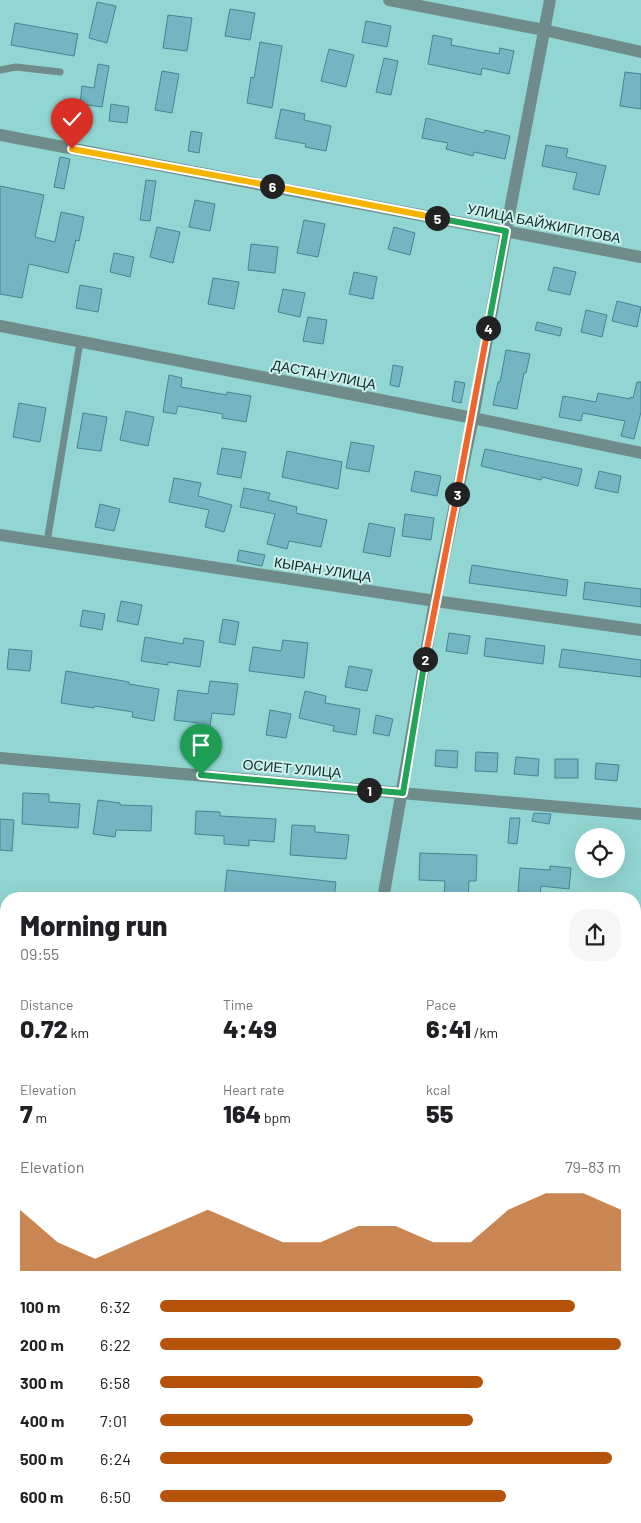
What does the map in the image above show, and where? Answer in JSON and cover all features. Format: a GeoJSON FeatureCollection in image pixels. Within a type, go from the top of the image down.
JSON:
{"type":"FeatureCollection","features":[{"type":"Feature","properties":{"kind":"street"},"geometry":{"type":"LineString","coordinates":[[389,0],[544,30],[641,52]]}},
{"type":"Feature","properties":{"kind":"street"},"geometry":{"type":"LineString","coordinates":[[384,892],[436,601],[550,0]]}},
{"type":"Feature","properties":{"kind":"street","name":"УЛИЦА БАЙЖИГИТОВА"},"geometry":{"type":"LineString","coordinates":[[0,135],[641,257]]}},
{"type":"Feature","properties":{"kind":"street","name":"ДАСТАН УЛИЦА"},"geometry":{"type":"LineString","coordinates":[[0,326],[641,453]]}},
{"type":"Feature","properties":{"kind":"street","name":"КЫРАН УЛИЦА"},"geometry":{"type":"LineString","coordinates":[[0,535],[641,630]]}},
{"type":"Feature","properties":{"kind":"street","name":"ОСИЕТ УЛИЦА"},"geometry":{"type":"LineString","coordinates":[[0,758],[641,814]]}},
{"type":"Feature","properties":{"kind":"lane"},"geometry":{"type":"LineString","coordinates":[[0,70],[16,67],[60,72]]}},
{"type":"Feature","properties":{"kind":"lane"},"geometry":{"type":"LineString","coordinates":[[47,542],[80,342]]}},
{"type":"Feature","properties":{"kind":"building"},"geometry":{"type":"Polygon","coordinates":[[[97,2],[116,6],[107,43],[89,38],[97,2]]]}},
{"type":"Feature","properties":{"kind":"building"},"geometry":{"type":"Polygon","coordinates":[[[230,9],[255,13],[250,40],[225,36],[230,9]]]}},
{"type":"Feature","properties":{"kind":"building"},"geometry":{"type":"Polygon","coordinates":[[[168,15],[192,18],[187,51],[163,48],[168,15]]]}},
{"type":"Feature","properties":{"kind":"building"},"geometry":{"type":"Polygon","coordinates":[[[366,21],[391,26],[387,47],[362,42],[366,21]]]}},
{"type":"Feature","properties":{"kind":"building"},"geometry":{"type":"Polygon","coordinates":[[[15,23],[78,34],[74,56],[11,45],[15,23]]]}},
{"type":"Feature","properties":{"kind":"building"},"geometry":{"type":"Polygon","coordinates":[[[433,35],[452,39],[451,45],[499,54],[500,48],[514,51],[509,74],[482,68],[481,75],[428,64],[433,35]]]}},
{"type":"Feature","properties":{"kind":"building"},"geometry":{"type":"Polygon","coordinates":[[[260,42],[282,46],[272,108],[247,103],[251,77],[254,78],[260,42]]]}},
{"type":"Feature","properties":{"kind":"building"},"geometry":{"type":"Polygon","coordinates":[[[329,49],[354,55],[346,87],[321,81],[329,49]]]}},
{"type":"Feature","properties":{"kind":"building"},"geometry":{"type":"Polygon","coordinates":[[[384,58],[398,61],[391,95],[376,92],[384,58]]]}},
{"type":"Feature","properties":{"kind":"building"},"geometry":{"type":"Polygon","coordinates":[[[98,64],[109,66],[102,107],[80,104],[82,86],[94,88],[98,64]]]}},
{"type":"Feature","properties":{"kind":"building"},"geometry":{"type":"Polygon","coordinates":[[[162,71],[179,74],[172,113],[155,110],[162,71]]]}},
{"type":"Feature","properties":{"kind":"building"},"geometry":{"type":"Polygon","coordinates":[[[625,72],[641,74],[641,109],[620,106],[625,72]]]}},
{"type":"Feature","properties":{"kind":"building"},"geometry":{"type":"Polygon","coordinates":[[[111,104],[129,107],[127,123],[109,121],[111,104]]]}},
{"type":"Feature","properties":{"kind":"building"},"geometry":{"type":"Polygon","coordinates":[[[281,109],[305,114],[304,120],[331,126],[326,151],[305,147],[306,144],[275,138],[281,109]]]}},
{"type":"Feature","properties":{"kind":"building"},"geometry":{"type":"Polygon","coordinates":[[[426,118],[484,133],[485,130],[510,136],[505,159],[474,152],[473,156],[446,149],[448,143],[422,138],[426,118]]]}},
{"type":"Feature","properties":{"kind":"building"},"geometry":{"type":"Polygon","coordinates":[[[191,131],[202,133],[199,153],[188,151],[191,131]]]}},
{"type":"Feature","properties":{"kind":"building"},"geometry":{"type":"Polygon","coordinates":[[[546,145],[568,149],[566,157],[606,166],[599,195],[573,189],[577,173],[542,166],[546,145]]]}},
{"type":"Feature","properties":{"kind":"building"},"geometry":{"type":"Polygon","coordinates":[[[60,157],[70,159],[64,189],[54,187],[60,157]]]}},
{"type":"Feature","properties":{"kind":"building"},"geometry":{"type":"Polygon","coordinates":[[[146,180],[156,181],[150,221],[140,220],[146,180]]]}},
{"type":"Feature","properties":{"kind":"building"},"geometry":{"type":"Polygon","coordinates":[[[0,186],[44,195],[35,237],[55,242],[61,212],[84,217],[79,241],[76,240],[68,273],[29,264],[22,298],[0,294],[0,186]]]}},
{"type":"Feature","properties":{"kind":"building"},"geometry":{"type":"Polygon","coordinates":[[[195,200],[215,204],[210,231],[189,227],[195,200]]]}},
{"type":"Feature","properties":{"kind":"building"},"geometry":{"type":"Polygon","coordinates":[[[304,220],[325,224],[318,257],[297,253],[304,220]]]}},
{"type":"Feature","properties":{"kind":"building"},"geometry":{"type":"Polygon","coordinates":[[[157,227],[180,232],[173,263],[150,257],[157,227]]]}},
{"type":"Feature","properties":{"kind":"building"},"geometry":{"type":"Polygon","coordinates":[[[394,227],[415,233],[410,255],[388,249],[394,227]]]}},
{"type":"Feature","properties":{"kind":"building"},"geometry":{"type":"Polygon","coordinates":[[[251,244],[278,247],[275,273],[248,270],[251,244]]]}},
{"type":"Feature","properties":{"kind":"building"},"geometry":{"type":"Polygon","coordinates":[[[114,253],[134,257],[130,277],[110,272],[114,253]]]}},
{"type":"Feature","properties":{"kind":"building"},"geometry":{"type":"Polygon","coordinates":[[[554,267],[576,272],[570,295],[548,290],[554,267]]]}},
{"type":"Feature","properties":{"kind":"building"},"geometry":{"type":"Polygon","coordinates":[[[354,272],[377,277],[373,299],[349,294],[354,272]]]}},
{"type":"Feature","properties":{"kind":"building"},"geometry":{"type":"Polygon","coordinates":[[[213,278],[239,282],[234,309],[208,304],[213,278]]]}},
{"type":"Feature","properties":{"kind":"building"},"geometry":{"type":"Polygon","coordinates":[[[80,285],[102,289],[98,312],[76,308],[80,285]]]}},
{"type":"Feature","properties":{"kind":"building"},"geometry":{"type":"Polygon","coordinates":[[[283,289],[305,293],[300,317],[278,312],[283,289]]]}},
{"type":"Feature","properties":{"kind":"building"},"geometry":{"type":"Polygon","coordinates":[[[617,301],[641,307],[637,327],[612,321],[617,301]]]}},
{"type":"Feature","properties":{"kind":"building"},"geometry":{"type":"Polygon","coordinates":[[[586,310],[607,315],[602,337],[581,332],[586,310]]]}},
{"type":"Feature","properties":{"kind":"building"},"geometry":{"type":"Polygon","coordinates":[[[308,317],[327,320],[323,344],[303,341],[308,317]]]}},
{"type":"Feature","properties":{"kind":"building"},"geometry":{"type":"Polygon","coordinates":[[[537,322],[562,328],[560,336],[535,330],[537,322]]]}},
{"type":"Feature","properties":{"kind":"building"},"geometry":{"type":"Polygon","coordinates":[[[506,350],[530,354],[517,409],[493,405],[498,382],[500,382],[506,350]]]}},
{"type":"Feature","properties":{"kind":"building"},"geometry":{"type":"Polygon","coordinates":[[[393,365],[403,367],[399,387],[390,385],[393,365]]]}},
{"type":"Feature","properties":{"kind":"building"},"geometry":{"type":"Polygon","coordinates":[[[169,375],[182,378],[181,387],[227,395],[227,392],[251,396],[246,422],[222,418],[223,414],[178,406],[176,414],[163,412],[169,375]]]}},
{"type":"Feature","properties":{"kind":"building"},"geometry":{"type":"Polygon","coordinates":[[[455,381],[465,383],[461,403],[452,401],[455,381]]]}},
{"type":"Feature","properties":{"kind":"building"},"geometry":{"type":"Polygon","coordinates":[[[637,382],[641,382],[641,412],[634,439],[621,436],[625,421],[583,413],[581,421],[559,417],[563,396],[596,402],[598,393],[630,399],[630,397],[633,398],[637,382]]]}},
{"type":"Feature","properties":{"kind":"building"},"geometry":{"type":"Polygon","coordinates":[[[19,403],[46,408],[40,442],[13,437],[19,403]]]}},
{"type":"Feature","properties":{"kind":"building"},"geometry":{"type":"Polygon","coordinates":[[[126,411],[154,417],[148,446],[120,440],[126,411]]]}},
{"type":"Feature","properties":{"kind":"building"},"geometry":{"type":"Polygon","coordinates":[[[83,413],[107,417],[101,451],[77,448],[83,413]]]}},
{"type":"Feature","properties":{"kind":"building"},"geometry":{"type":"Polygon","coordinates":[[[351,442],[374,446],[369,472],[346,468],[351,442]]]}},
{"type":"Feature","properties":{"kind":"building"},"geometry":{"type":"Polygon","coordinates":[[[222,448],[246,452],[241,478],[217,474],[222,448]]]}},
{"type":"Feature","properties":{"kind":"building"},"geometry":{"type":"Polygon","coordinates":[[[485,449],[582,469],[578,486],[542,477],[541,480],[481,466],[485,449]]]}},
{"type":"Feature","properties":{"kind":"building"},"geometry":{"type":"Polygon","coordinates":[[[287,451],[342,462],[338,489],[282,477],[287,451]]]}},
{"type":"Feature","properties":{"kind":"building"},"geometry":{"type":"Polygon","coordinates":[[[415,471],[441,476],[437,496],[411,491],[415,471]]]}},
{"type":"Feature","properties":{"kind":"building"},"geometry":{"type":"Polygon","coordinates":[[[599,471],[621,476],[618,493],[595,488],[599,471]]]}},
{"type":"Feature","properties":{"kind":"building"},"geometry":{"type":"Polygon","coordinates":[[[174,478],[201,483],[198,496],[232,505],[224,532],[205,527],[209,510],[169,502],[174,478]]]}},
{"type":"Feature","properties":{"kind":"building"},"geometry":{"type":"Polygon","coordinates":[[[244,488],[270,493],[268,500],[297,507],[296,513],[327,520],[321,547],[289,541],[287,549],[267,544],[275,514],[240,507],[244,488]]]}},
{"type":"Feature","properties":{"kind":"building"},"geometry":{"type":"Polygon","coordinates":[[[100,504],[120,509],[114,531],[95,527],[100,504]]]}},
{"type":"Feature","properties":{"kind":"building"},"geometry":{"type":"Polygon","coordinates":[[[405,514],[434,518],[431,540],[402,536],[405,514]]]}},
{"type":"Feature","properties":{"kind":"building"},"geometry":{"type":"Polygon","coordinates":[[[369,523],[395,528],[390,557],[363,552],[369,523]]]}},
{"type":"Feature","properties":{"kind":"building"},"geometry":{"type":"Polygon","coordinates":[[[239,550],[265,555],[262,566],[237,561],[239,550]]]}},
{"type":"Feature","properties":{"kind":"building"},"geometry":{"type":"Polygon","coordinates":[[[472,565],[568,580],[566,596],[469,583],[472,565]]]}},
{"type":"Feature","properties":{"kind":"building"},"geometry":{"type":"Polygon","coordinates":[[[585,582],[641,589],[641,607],[583,599],[585,582]]]}},
{"type":"Feature","properties":{"kind":"building"},"geometry":{"type":"Polygon","coordinates":[[[121,601],[142,605],[138,625],[117,621],[121,601]]]}},
{"type":"Feature","properties":{"kind":"building"},"geometry":{"type":"Polygon","coordinates":[[[83,610],[105,614],[102,630],[80,626],[83,610]]]}},
{"type":"Feature","properties":{"kind":"building"},"geometry":{"type":"Polygon","coordinates":[[[223,619],[239,622],[235,645],[219,642],[223,619]]]}},
{"type":"Feature","properties":{"kind":"building"},"geometry":{"type":"Polygon","coordinates":[[[449,633],[470,636],[467,654],[446,651],[449,633]]]}},
{"type":"Feature","properties":{"kind":"building"},"geometry":{"type":"Polygon","coordinates":[[[145,637],[183,644],[184,638],[204,641],[200,667],[168,662],[168,665],[141,661],[145,637]]]}},
{"type":"Feature","properties":{"kind":"building"},"geometry":{"type":"Polygon","coordinates":[[[486,638],[545,646],[543,664],[484,656],[486,638]]]}},
{"type":"Feature","properties":{"kind":"building"},"geometry":{"type":"Polygon","coordinates":[[[283,640],[308,643],[304,678],[249,671],[253,647],[281,651],[283,640]]]}},
{"type":"Feature","properties":{"kind":"building"},"geometry":{"type":"Polygon","coordinates":[[[9,649],[32,651],[30,671],[7,669],[9,649]]]}},
{"type":"Feature","properties":{"kind":"building"},"geometry":{"type":"Polygon","coordinates":[[[562,649],[641,660],[641,677],[559,667],[562,649]]]}},
{"type":"Feature","properties":{"kind":"building"},"geometry":{"type":"Polygon","coordinates":[[[349,666],[372,670],[367,691],[345,687],[349,666]]]}},
{"type":"Feature","properties":{"kind":"building"},"geometry":{"type":"Polygon","coordinates":[[[66,671],[159,689],[154,721],[132,717],[133,712],[61,703],[66,671]]]}},
{"type":"Feature","properties":{"kind":"building"},"geometry":{"type":"Polygon","coordinates":[[[210,681],[238,684],[234,715],[212,713],[207,746],[195,744],[198,723],[174,720],[178,690],[208,694],[210,681]]]}},
{"type":"Feature","properties":{"kind":"building"},"geometry":{"type":"Polygon","coordinates":[[[305,691],[326,696],[325,703],[360,709],[356,735],[333,731],[334,726],[299,718],[305,691]]]}},
{"type":"Feature","properties":{"kind":"building"},"geometry":{"type":"Polygon","coordinates":[[[270,710],[291,714],[286,738],[266,735],[270,710]]]}},
{"type":"Feature","properties":{"kind":"building"},"geometry":{"type":"Polygon","coordinates":[[[376,715],[393,719],[389,736],[373,733],[376,715]]]}},
{"type":"Feature","properties":{"kind":"building"},"geometry":{"type":"Polygon","coordinates":[[[436,750],[458,751],[457,768],[435,766],[436,750]]]}},
{"type":"Feature","properties":{"kind":"building"},"geometry":{"type":"Polygon","coordinates":[[[476,752],[498,753],[497,772],[475,771],[476,752]]]}},
{"type":"Feature","properties":{"kind":"building"},"geometry":{"type":"Polygon","coordinates":[[[516,757],[539,759],[538,776],[514,774],[516,757]]]}},
{"type":"Feature","properties":{"kind":"building"},"geometry":{"type":"Polygon","coordinates":[[[555,759],[578,759],[578,778],[555,778],[555,759]]]}},
{"type":"Feature","properties":{"kind":"building"},"geometry":{"type":"Polygon","coordinates":[[[596,763],[619,765],[617,781],[595,779],[596,763]]]}},
{"type":"Feature","properties":{"kind":"building"},"geometry":{"type":"Polygon","coordinates":[[[23,793],[49,794],[49,802],[80,804],[78,828],[22,824],[23,793]]]}},
{"type":"Feature","properties":{"kind":"building"},"geometry":{"type":"Polygon","coordinates":[[[98,800],[120,803],[120,805],[152,806],[151,831],[116,830],[115,837],[93,834],[98,800]]]}},
{"type":"Feature","properties":{"kind":"building"},"geometry":{"type":"Polygon","coordinates":[[[196,811],[220,812],[220,816],[276,819],[274,842],[249,840],[249,846],[224,844],[224,836],[195,834],[196,811]]]}},
{"type":"Feature","properties":{"kind":"building"},"geometry":{"type":"Polygon","coordinates":[[[534,813],[551,814],[549,824],[532,821],[534,813]]]}},
{"type":"Feature","properties":{"kind":"building"},"geometry":{"type":"Polygon","coordinates":[[[510,818],[520,818],[517,844],[508,843],[510,818]]]}},
{"type":"Feature","properties":{"kind":"building"},"geometry":{"type":"Polygon","coordinates":[[[0,819],[14,820],[12,851],[0,850],[0,819]]]}},
{"type":"Feature","properties":{"kind":"building"},"geometry":{"type":"Polygon","coordinates":[[[292,825],[315,826],[315,832],[349,835],[346,859],[290,855],[292,825]]]}},
{"type":"Feature","properties":{"kind":"building"},"geometry":{"type":"Polygon","coordinates":[[[420,853],[477,855],[476,881],[469,881],[468,892],[444,892],[445,881],[419,880],[420,853]]]}},
{"type":"Feature","properties":{"kind":"building"},"geometry":{"type":"Polygon","coordinates":[[[550,866],[571,868],[569,889],[541,886],[540,892],[518,892],[520,868],[550,870],[550,866]]]}},
{"type":"Feature","properties":{"kind":"building"},"geometry":{"type":"Polygon","coordinates":[[[227,870],[336,882],[335,892],[225,892],[227,870]]]}},
{"type":"Feature","properties":{"kind":"route"},"geometry":{"type":"LineString","coordinates":[[72,149],[506,231],[436,601],[403,793],[201,775]]}}]}
